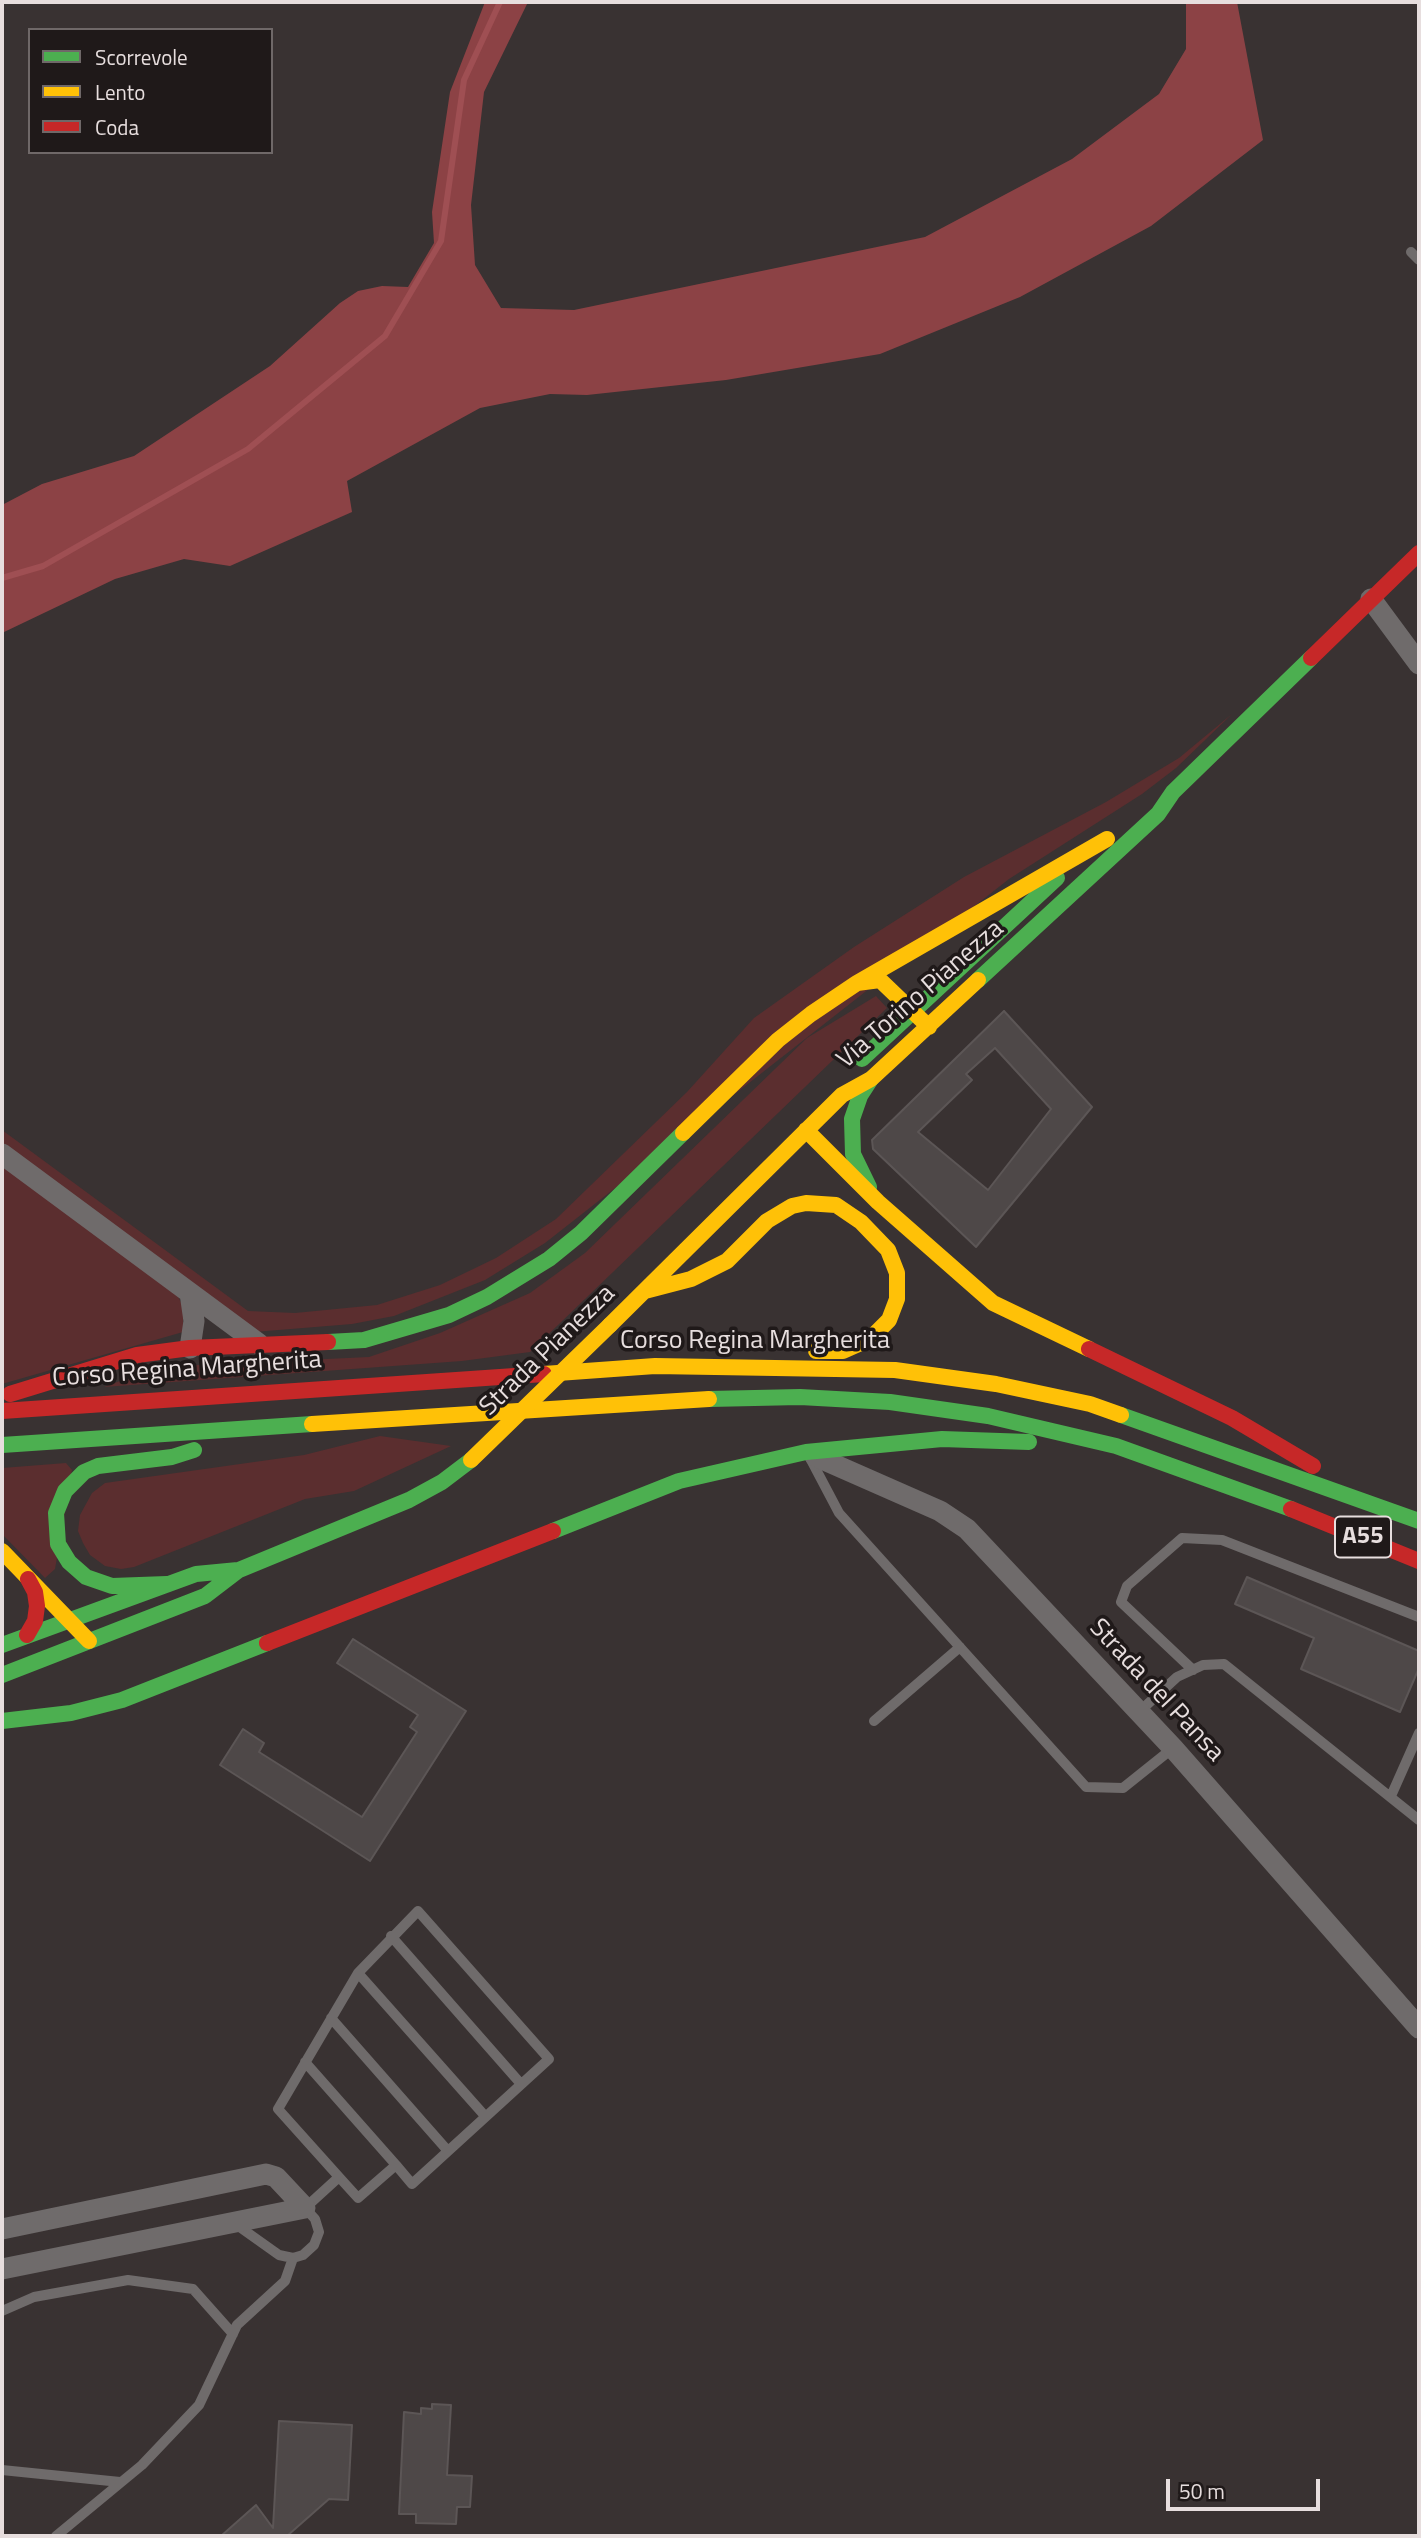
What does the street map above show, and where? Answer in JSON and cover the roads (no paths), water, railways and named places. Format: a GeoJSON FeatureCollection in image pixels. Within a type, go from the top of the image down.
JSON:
{"type":"FeatureCollection","features":[{"type":"Feature","properties":{"kind":"main road","name":"Via Torino Pianezza"},"geometry":{"type":"LineString","coordinates":[[842,1095],[871,1079],[1158,814],[1173,792],[1419,553]]}},
{"type":"Feature","properties":{"kind":"main road","name":"Via Torino Pianezza"},"geometry":{"type":"LineString","coordinates":[[842,1095],[857,1064],[912,1010],[1049,885],[1150,804],[1173,792]]}},
{"type":"Feature","properties":{"kind":"main road"},"geometry":{"type":"LineString","coordinates":[[2,1396],[54,1383],[137,1355],[190,1348],[364,1340],[449,1315],[521,1278],[589,1225],[778,1040],[857,983],[1107,839]]}},
{"type":"Feature","properties":{"kind":"main road"},"geometry":{"type":"LineString","coordinates":[[857,983],[880,980],[929,1027]]}},
{"type":"Feature","properties":{"kind":"main road"},"geometry":{"type":"LineString","coordinates":[[871,1079],[860,1096],[852,1119],[852,1137],[859,1170],[878,1202]]}},
{"type":"Feature","properties":{"kind":"main road","name":"Strada Pianezza"},"geometry":{"type":"LineString","coordinates":[[2,1675],[205,1595],[239,1570],[371,1516],[442,1482],[471,1460],[842,1095]]}},
{"type":"Feature","properties":{"kind":"main road"},"geometry":{"type":"LineString","coordinates":[[806,1130],[878,1202],[993,1303],[1055,1336],[1232,1418],[1385,1509]]}},
{"type":"Feature","properties":{"kind":"main road"},"geometry":{"type":"LineString","coordinates":[[645,1291],[691,1279],[727,1261],[767,1221],[792,1206],[806,1203],[836,1205],[861,1222],[888,1250],[897,1273],[897,1299],[882,1329],[856,1347],[843,1351],[803,1350]]}},
{"type":"Feature","properties":{"kind":"main road"},"geometry":{"type":"LineString","coordinates":[[655,1366],[702,1350]]}},
{"type":"Feature","properties":{"kind":"main road","name":"Corso Regina Margherita"},"geometry":{"type":"LineString","coordinates":[[2,1410],[655,1366],[895,1370],[996,1384],[1090,1404],[1385,1509]]}},
{"type":"Feature","properties":{"kind":"main road"},"geometry":{"type":"LineString","coordinates":[[2,1445],[651,1401],[800,1397],[890,1402],[988,1416],[1116,1446]]}},
{"type":"Feature","properties":{"kind":"main road"},"geometry":{"type":"LineString","coordinates":[[167,1584],[112,1586],[96,1581],[77,1570],[63,1554],[55,1533],[56,1513],[65,1491],[84,1472],[113,1461],[172,1457],[269,1425]]}},
{"type":"Feature","properties":{"kind":"main road"},"geometry":{"type":"LineString","coordinates":[[2,1721],[71,1713],[122,1700],[680,1480],[806,1452],[942,1439],[1116,1446]]}},
{"type":"Feature","properties":{"kind":"main road","name":"A55"},"geometry":{"type":"LineString","coordinates":[[1116,1446],[1307,1514],[1419,1561]]}},
{"type":"Feature","properties":{"kind":"main road","name":"A55"},"geometry":{"type":"LineString","coordinates":[[1385,1509],[1419,1521]]}},
{"type":"Feature","properties":{"kind":"main road"},"geometry":{"type":"LineString","coordinates":[[2,1551],[89,1641]]}},
{"type":"Feature","properties":{"kind":"main road","name":"Strada Pianezza"},"geometry":{"type":"LineString","coordinates":[[2,1645],[196,1574],[239,1570]]}},
{"type":"Feature","properties":{"kind":"main road"},"geometry":{"type":"LineString","coordinates":[[27,1635],[35,1621],[37,1606],[28,1579]]}},
{"type":"Feature","properties":{"kind":"street"},"geometry":{"type":"LineString","coordinates":[[1371,599],[1419,664]]}},
{"type":"Feature","properties":{"kind":"street","name":"Corso Regina Margherita"},"geometry":{"type":"LineString","coordinates":[[2,1154],[259,1345]]}},
{"type":"Feature","properties":{"kind":"street","name":"Corso Regina Margherita"},"geometry":{"type":"LineString","coordinates":[[190,1293],[194,1321],[190,1348]]}},
{"type":"Feature","properties":{"kind":"street","name":"Strada del Pansa"},"geometry":{"type":"LineString","coordinates":[[806,1452],[940,1511],[967,1529],[1173,1748],[1419,2028]]}},
{"type":"Feature","properties":{"kind":"street"},"geometry":{"type":"LineString","coordinates":[[2,2229],[266,2174],[276,2177],[305,2208]]}},
{"type":"Feature","properties":{"kind":"street"},"geometry":{"type":"LineString","coordinates":[[2,2269],[305,2208]]}},
{"type":"Feature","properties":{"kind":"lane"},"geometry":{"type":"LineString","coordinates":[[806,1452],[839,1513],[1086,1787],[1123,1788],[1173,1748]]}},
{"type":"Feature","properties":{"kind":"lane"},"geometry":{"type":"LineString","coordinates":[[1193,1670],[1121,1602],[1127,1586],[1182,1538],[1222,1540],[1419,1617]]}},
{"type":"Feature","properties":{"kind":"lane"},"geometry":{"type":"LineString","coordinates":[[874,1721],[960,1647]]}},
{"type":"Feature","properties":{"kind":"lane"},"geometry":{"type":"LineString","coordinates":[[1139,1712],[1177,1677],[1203,1665],[1224,1664],[1419,1819]]}},
{"type":"Feature","properties":{"kind":"lane"},"geometry":{"type":"LineString","coordinates":[[1391,1796],[1419,1733]]}},
{"type":"Feature","properties":{"kind":"lane"},"geometry":{"type":"LineString","coordinates":[[305,2062],[396,2165],[412,2184],[549,2059],[418,1911],[358,1973],[305,2062],[278,2109],[358,2198],[396,2165]]}},
{"type":"Feature","properties":{"kind":"lane"},"geometry":{"type":"LineString","coordinates":[[391,1936],[521,2084]]}},
{"type":"Feature","properties":{"kind":"lane"},"geometry":{"type":"LineString","coordinates":[[358,1973],[485,2116]]}},
{"type":"Feature","properties":{"kind":"lane"},"geometry":{"type":"LineString","coordinates":[[331,2018],[448,2151]]}},
{"type":"Feature","properties":{"kind":"lane"},"geometry":{"type":"LineString","coordinates":[[234,2223],[279,2255],[293,2258],[303,2255],[314,2245],[319,2232],[315,2219],[305,2208],[339,2177]]}},
{"type":"Feature","properties":{"kind":"lane"},"geometry":{"type":"LineString","coordinates":[[56,2536],[142,2465],[199,2405],[237,2325],[285,2281],[293,2258]]}},
{"type":"Feature","properties":{"kind":"lane"},"geometry":{"type":"LineString","coordinates":[[2,2311],[33,2297],[128,2280],[193,2288],[233,2334]]}},
{"type":"Feature","properties":{"kind":"lane"},"geometry":{"type":"LineString","coordinates":[[2,2470],[120,2482]]}},
{"type":"Feature","properties":{"kind":"waterway"},"geometry":{"type":"LineString","coordinates":[[2,578],[43,566],[248,449],[385,336],[441,241],[464,80],[500,2]]}}]}
